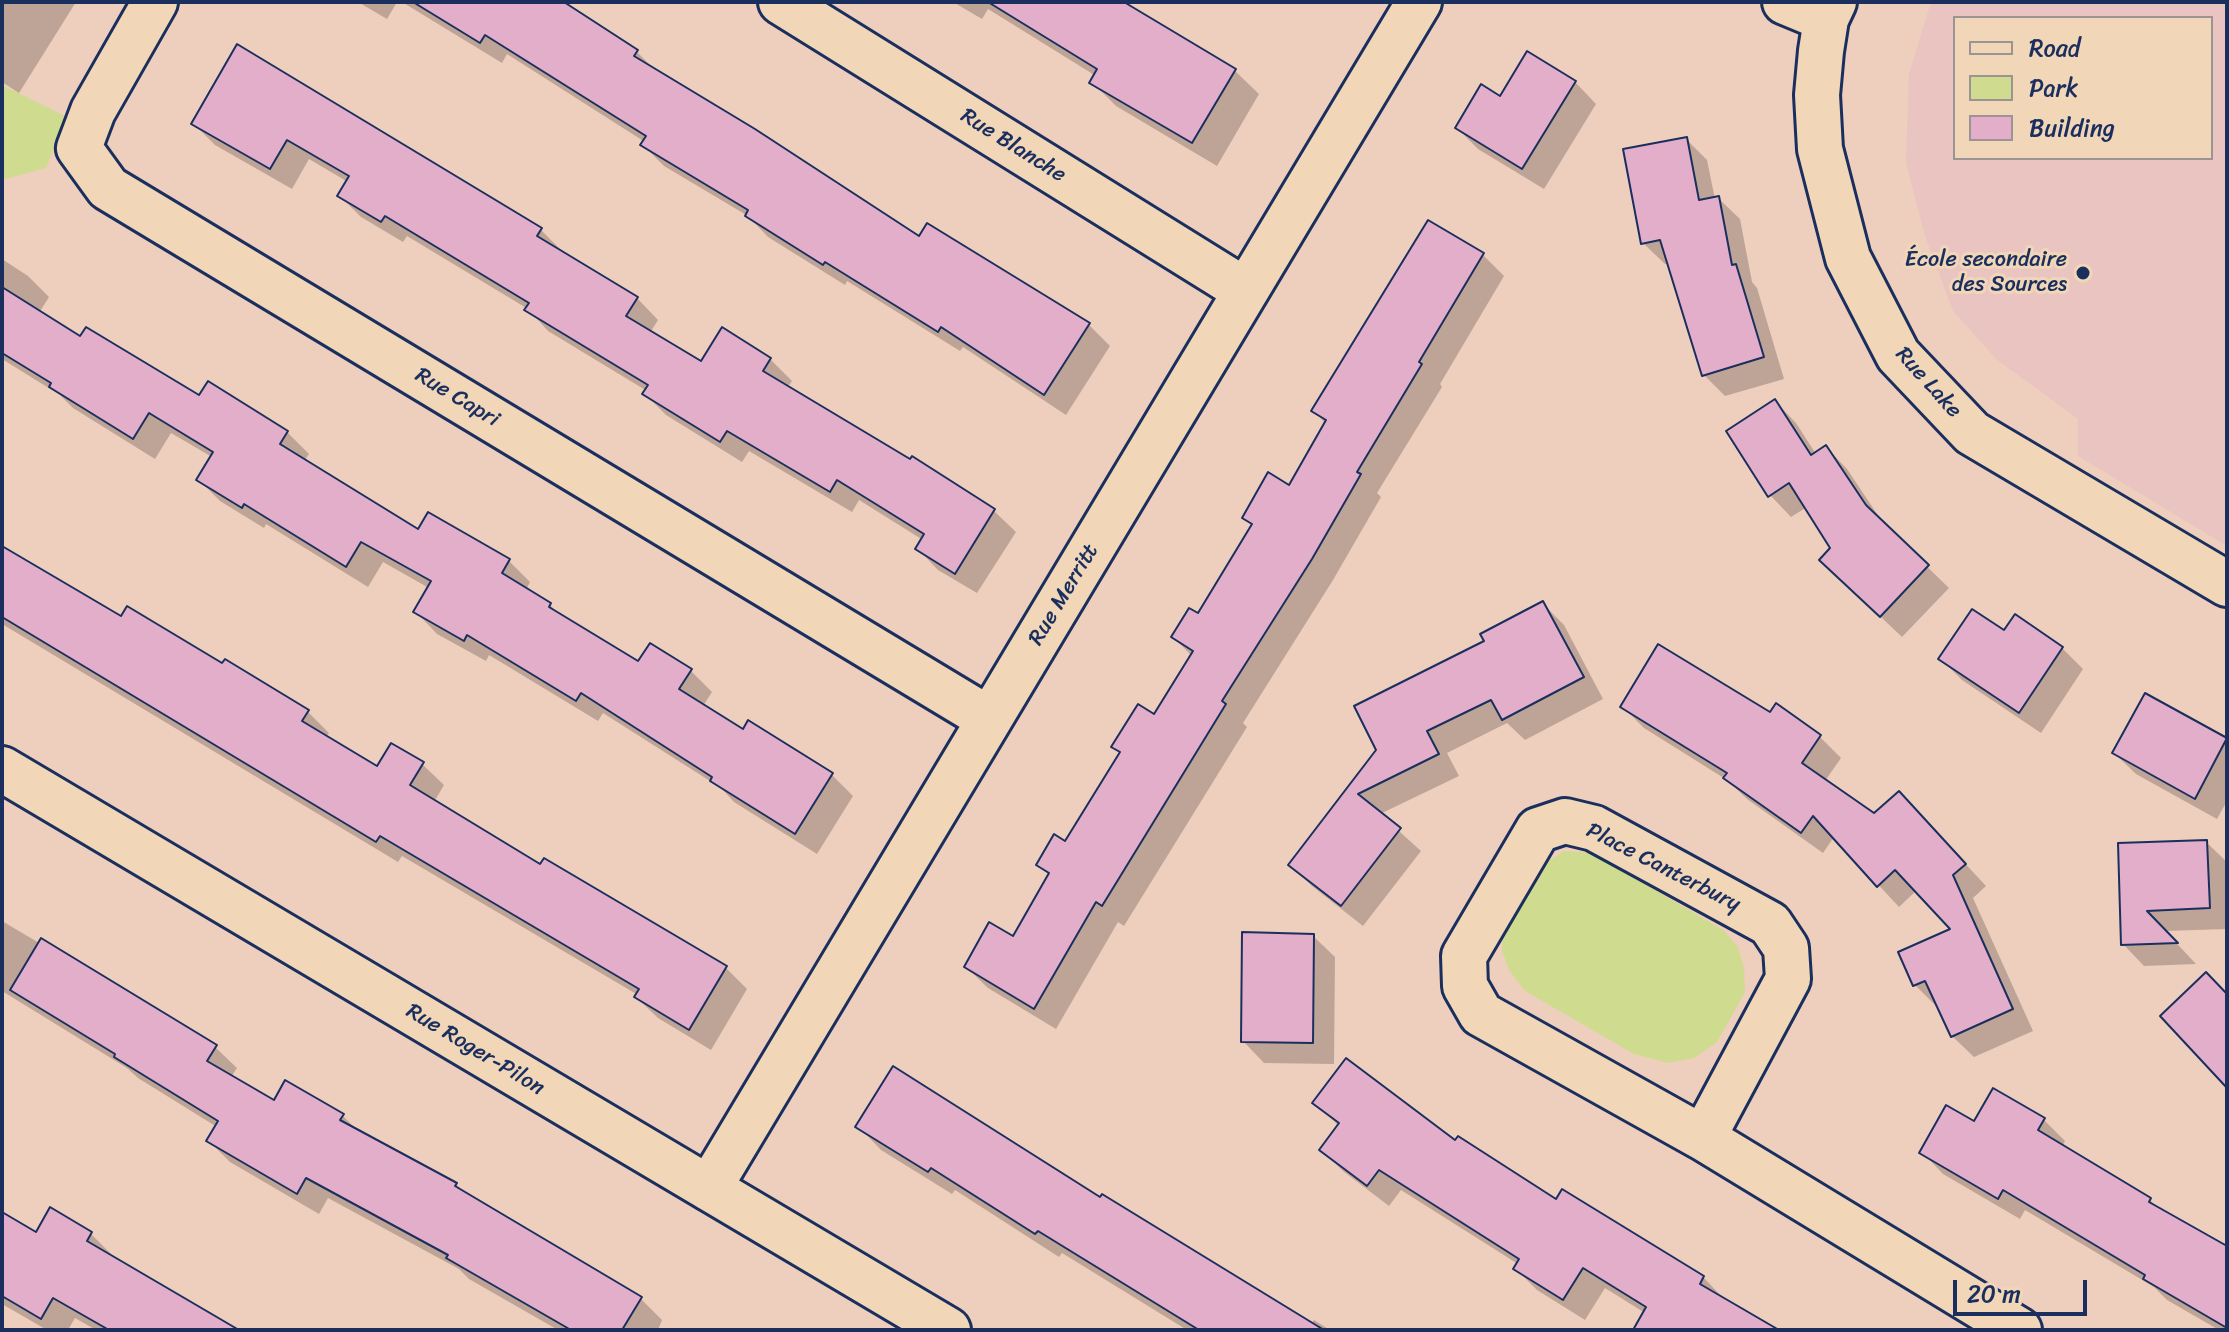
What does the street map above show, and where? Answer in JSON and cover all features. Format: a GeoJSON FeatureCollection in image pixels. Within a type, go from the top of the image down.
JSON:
{"type":"FeatureCollection","features":[{"type":"Feature","properties":{"kind":"street","name":"Rue Capri"},"geometry":{"type":"LineString","coordinates":[[155,2],[93,111],[79,148],[108,188],[989,719]]}},
{"type":"Feature","properties":{"kind":"street","name":"Rue Blanche"},"geometry":{"type":"LineString","coordinates":[[781,2],[1246,291]]}},
{"type":"Feature","properties":{"kind":"street","name":"Rue Merritt"},"geometry":{"type":"LineString","coordinates":[[709,1188],[1419,2]]}},
{"type":"Feature","properties":{"kind":"street"},"geometry":{"type":"LineString","coordinates":[[1785,2],[1830,11]]}},
{"type":"Feature","properties":{"kind":"street","name":"Rue Lake"},"geometry":{"type":"LineString","coordinates":[[1830,11],[1817,95],[1820,149],[1848,258],[1898,355],[1972,433],[2227,584]]}},
{"type":"Feature","properties":{"kind":"street","name":"Rue Roger-Pilon"},"geometry":{"type":"LineString","coordinates":[[2,769],[948,1330]]}},
{"type":"Feature","properties":{"kind":"street","name":"Place Canterbury"},"geometry":{"type":"LineString","coordinates":[[1703,1138],[1788,979],[1786,948],[1770,924],[1594,828],[1565,821],[1538,830],[1464,956],[1465,986],[1481,1014],[1703,1138],[2019,1330]]}},
{"type":"Feature","properties":{"kind":"shaded area","name":"École secondaire des Sources"},"geometry":{"type":"Polygon","coordinates":[[[1931,2],[2227,2],[2227,546],[2078,456],[2078,419],[1996,359],[1953,311],[1925,236],[1906,163],[1909,74],[1931,2]]]}},
{"type":"Feature","properties":{"kind":"green space"},"geometry":{"type":"Polygon","coordinates":[[[2,85],[67,117],[46,168],[2,180],[2,85]]]}},
{"type":"Feature","properties":{"kind":"green space"},"geometry":{"type":"Polygon","coordinates":[[[1564,851],[1592,853],[1723,930],[1738,947],[1744,967],[1745,992],[1717,1042],[1694,1058],[1668,1063],[1634,1054],[1525,991],[1509,970],[1502,951],[1502,931],[1534,871],[1564,851]]]}},
{"type":"Feature","properties":{"kind":"building"},"geometry":{"type":"Polygon","coordinates":[[[413,2],[564,2],[638,50],[634,56],[755,129],[919,236],[927,223],[1090,323],[1044,395],[941,327],[938,332],[745,216],[748,210],[640,145],[646,136],[485,35],[480,43],[413,2]]]}},
{"type":"Feature","properties":{"kind":"building"},"geometry":{"type":"Polygon","coordinates":[[[988,2],[1124,2],[1236,69],[1192,143],[1089,83],[1097,69],[988,2]]]}},
{"type":"Feature","properties":{"kind":"building"},"geometry":{"type":"Polygon","coordinates":[[[237,44],[542,228],[537,236],[638,297],[626,316],[701,361],[722,327],[771,358],[763,371],[910,459],[912,456],[995,509],[955,574],[915,549],[924,534],[837,480],[830,492],[727,431],[720,442],[642,394],[648,385],[524,310],[529,303],[385,216],[381,222],[337,196],[349,176],[287,140],[270,169],[191,124],[237,44]]]}},
{"type":"Feature","properties":{"kind":"building"},"geometry":{"type":"Polygon","coordinates":[[[1527,51],[1576,81],[1522,169],[1455,128],[1481,84],[1500,96],[1527,51]]]}},
{"type":"Feature","properties":{"kind":"building"},"geometry":{"type":"Polygon","coordinates":[[[1687,137],[1699,200],[1719,196],[1732,265],[1736,264],[1764,357],[1702,376],[1660,240],[1641,244],[1623,149],[1687,137]]]}},
{"type":"Feature","properties":{"kind":"building"},"geometry":{"type":"Polygon","coordinates":[[[1428,220],[1484,253],[1357,472],[1361,474],[1312,559],[1222,701],[1226,704],[1102,906],[1096,902],[1034,1009],[964,967],[989,922],[1013,936],[1049,873],[1036,865],[1054,834],[1065,841],[1120,752],[1111,747],[1138,704],[1154,714],[1193,651],[1171,637],[1189,608],[1198,613],[1252,524],[1242,518],[1268,472],[1289,485],[1326,420],[1311,411],[1428,220]]]}},
{"type":"Feature","properties":{"kind":"building"},"geometry":{"type":"Polygon","coordinates":[[[2,287],[80,336],[86,327],[199,395],[208,381],[288,431],[280,444],[418,529],[428,512],[510,559],[502,573],[551,603],[549,607],[638,661],[650,643],[692,669],[679,689],[743,729],[748,720],[833,773],[795,834],[710,781],[712,777],[581,693],[576,701],[467,635],[464,641],[413,612],[431,581],[361,542],[346,567],[244,504],[242,508],[196,480],[213,452],[149,413],[133,439],[49,387],[51,383],[2,353],[2,287]]]}},
{"type":"Feature","properties":{"kind":"building"},"geometry":{"type":"Polygon","coordinates":[[[1775,399],[1811,455],[1826,445],[1866,505],[1929,565],[1880,617],[1819,560],[1830,548],[1789,483],[1768,497],[1726,431],[1775,399]]]}},
{"type":"Feature","properties":{"kind":"building"},"geometry":{"type":"Polygon","coordinates":[[[2,546],[121,616],[127,606],[222,663],[225,659],[309,710],[302,721],[377,766],[391,743],[424,762],[410,785],[540,864],[544,858],[727,966],[689,1030],[634,997],[639,989],[380,836],[376,842],[2,617],[2,546]]]}},
{"type":"Feature","properties":{"kind":"building"},"geometry":{"type":"Polygon","coordinates":[[[1543,601],[1584,677],[1502,720],[1491,700],[1427,731],[1439,754],[1358,794],[1401,828],[1341,906],[1288,865],[1376,750],[1354,706],[1484,641],[1480,634],[1543,601]]]}},
{"type":"Feature","properties":{"kind":"building"},"geometry":{"type":"Polygon","coordinates":[[[1972,609],[2004,630],[2015,614],[2063,647],[2019,713],[1938,659],[1972,609]]]}},
{"type":"Feature","properties":{"kind":"building"},"geometry":{"type":"Polygon","coordinates":[[[1658,644],[1770,712],[1776,703],[1821,735],[1802,763],[1874,813],[1899,791],[1966,864],[1953,875],[2013,1009],[1951,1037],[1925,981],[1913,986],[1898,952],[1950,929],[1895,870],[1877,887],[1813,816],[1801,833],[1723,778],[1727,773],[1620,707],[1658,644]]]}},
{"type":"Feature","properties":{"kind":"building"},"geometry":{"type":"Polygon","coordinates":[[[2145,693],[2227,738],[2195,799],[2112,753],[2145,693]]]}},
{"type":"Feature","properties":{"kind":"building"},"geometry":{"type":"Polygon","coordinates":[[[2207,840],[2210,908],[2147,911],[2178,943],[2121,945],[2118,843],[2207,840]]]}},
{"type":"Feature","properties":{"kind":"building"},"geometry":{"type":"Polygon","coordinates":[[[1242,932],[1314,934],[1313,1043],[1241,1042],[1242,932]]]}},
{"type":"Feature","properties":{"kind":"building"},"geometry":{"type":"Polygon","coordinates":[[[41,938],[217,1045],[207,1061],[274,1100],[285,1080],[344,1114],[340,1120],[457,1183],[455,1186],[642,1297],[622,1330],[571,1330],[446,1258],[448,1255],[306,1178],[297,1194],[206,1141],[218,1121],[10,990],[41,938]]]}},
{"type":"Feature","properties":{"kind":"building"},"geometry":{"type":"Polygon","coordinates":[[[2206,972],[2227,994],[2227,1088],[2160,1016],[2206,972]]]}},
{"type":"Feature","properties":{"kind":"building"},"geometry":{"type":"Polygon","coordinates":[[[1346,1058],[1455,1140],[1458,1136],[1556,1199],[1562,1189],[1704,1276],[1700,1284],[1779,1330],[1633,1330],[1646,1307],[1583,1268],[1563,1300],[1513,1269],[1519,1259],[1379,1170],[1367,1186],[1319,1150],[1339,1123],[1312,1103],[1346,1058]]]}},
{"type":"Feature","properties":{"kind":"building"},"geometry":{"type":"Polygon","coordinates":[[[893,1066],[1100,1197],[1102,1194],[1324,1330],[1199,1330],[1038,1231],[1035,1234],[931,1168],[928,1172],[855,1127],[893,1066]]]}},
{"type":"Feature","properties":{"kind":"building"},"geometry":{"type":"Polygon","coordinates":[[[1993,1088],[2045,1118],[2038,1130],[2151,1198],[2149,1202],[2227,1246],[2227,1328],[2003,1190],[1998,1199],[1919,1153],[1946,1105],[1974,1121],[1993,1088]]]}},
{"type":"Feature","properties":{"kind":"building"},"geometry":{"type":"Polygon","coordinates":[[[50,1207],[92,1232],[87,1241],[239,1330],[109,1330],[53,1298],[41,1319],[2,1296],[2,1212],[36,1232],[50,1207]]]}},
{"type":"Feature","properties":{"kind":"place","name":"École secondaire des Sources"},"geometry":{"type":"Point","coordinates":[2083,273]}}]}
